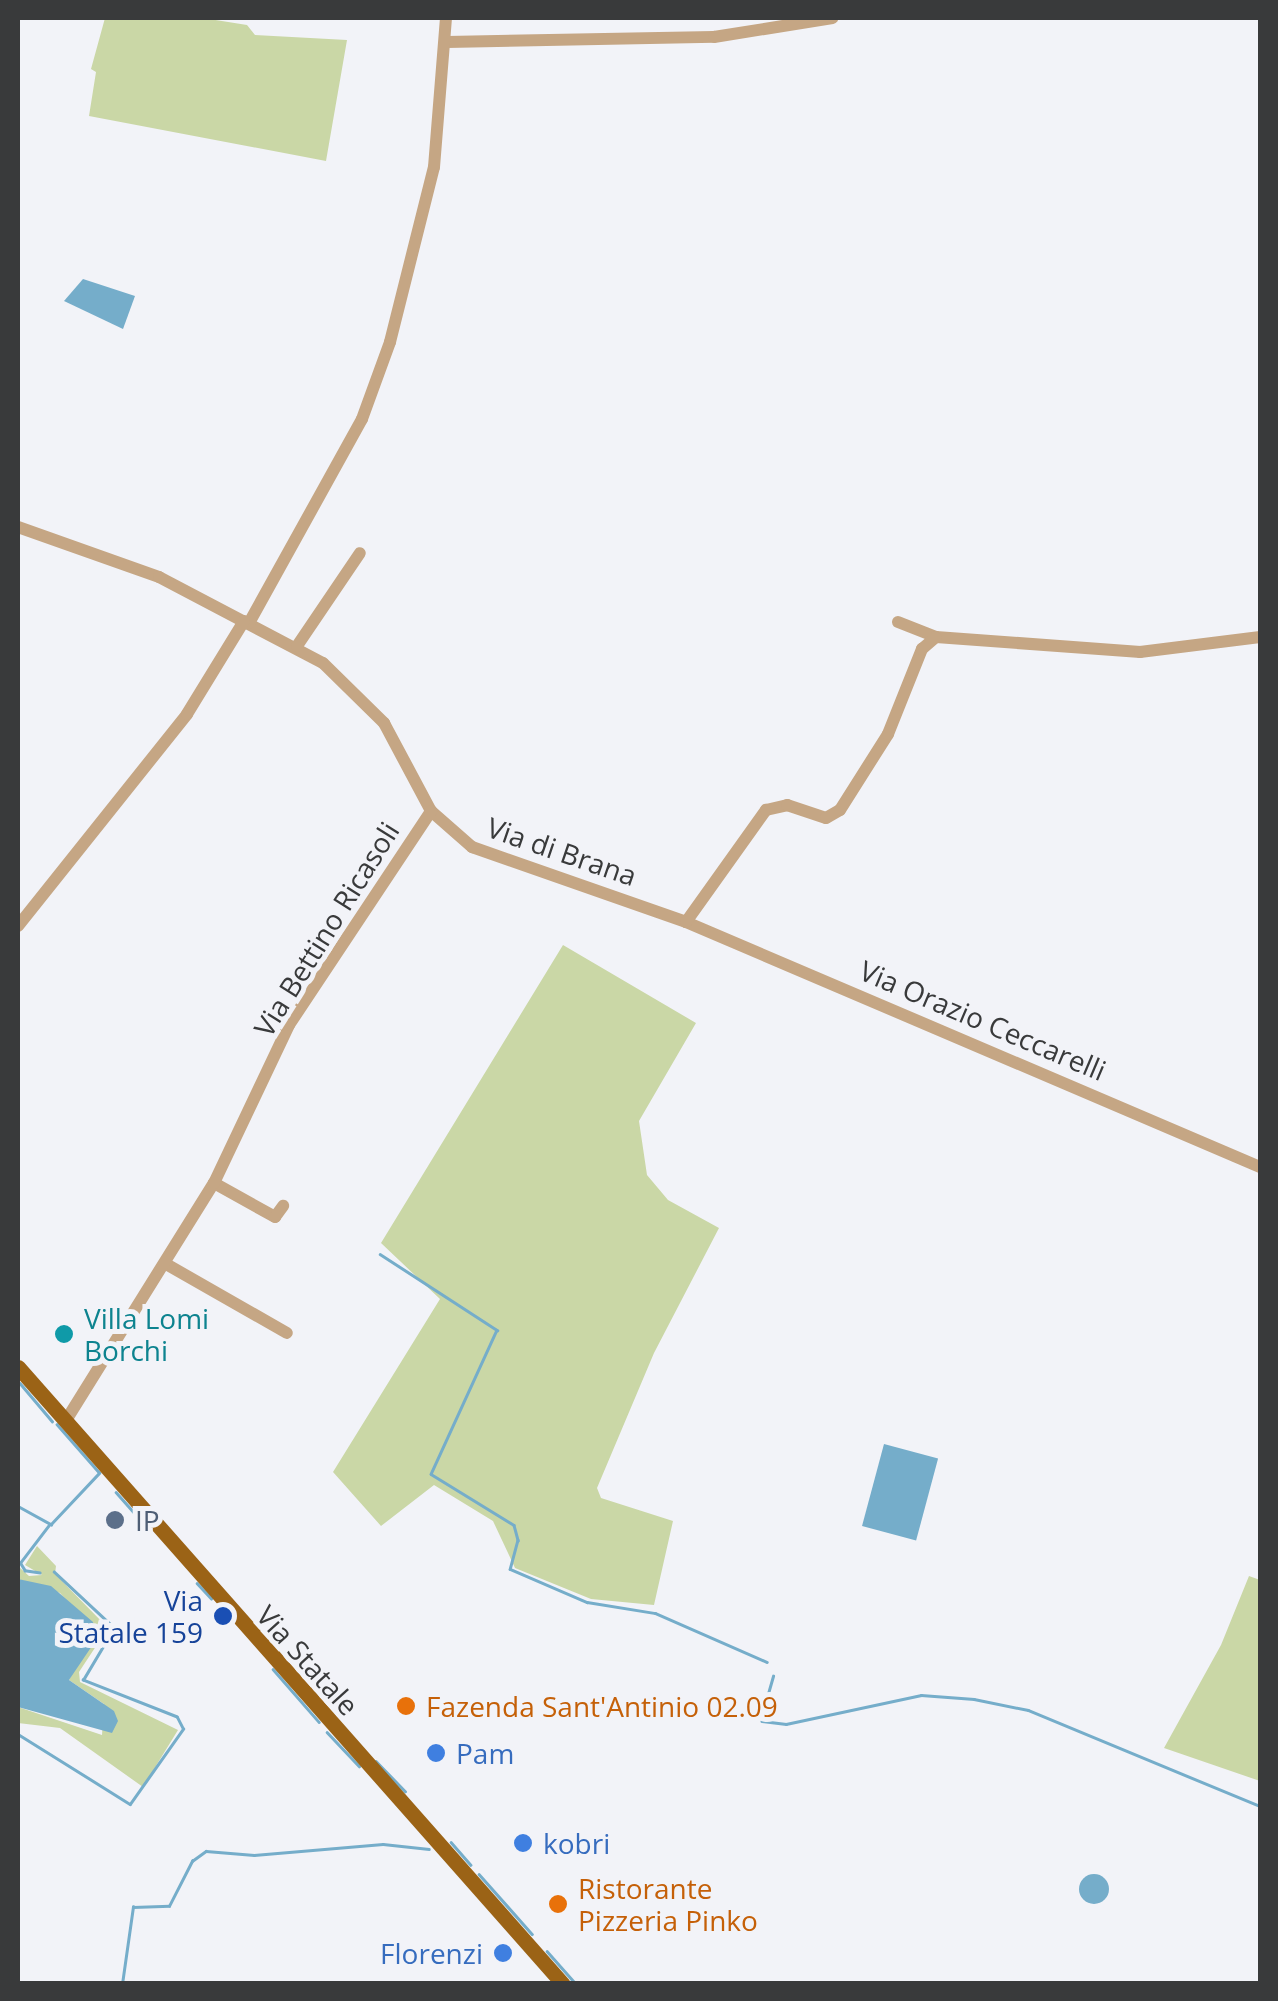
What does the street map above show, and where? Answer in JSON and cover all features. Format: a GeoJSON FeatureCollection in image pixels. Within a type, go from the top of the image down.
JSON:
{"type":"FeatureCollection","features":[{"type":"Feature","properties":{"kind":"main road","name":"Via Statale"},"geometry":{"type":"LineString","coordinates":[[18,1367],[556,1980]]}},
{"type":"Feature","properties":{"kind":"street"},"geometry":{"type":"LineString","coordinates":[[18,926],[187,714],[247,622],[362,419],[390,342],[428,202],[447,42],[446,18]]}},
{"type":"Feature","properties":{"kind":"street"},"geometry":{"type":"LineString","coordinates":[[447,42],[714,37],[832,18]]}},
{"type":"Feature","properties":{"kind":"street","name":"Via di Brana"},"geometry":{"type":"LineString","coordinates":[[18,527],[126,563],[297,646],[339,676],[384,723],[430,811],[472,847],[686,922]]}},
{"type":"Feature","properties":{"kind":"street"},"geometry":{"type":"LineString","coordinates":[[297,646],[360,553]]}},
{"type":"Feature","properties":{"kind":"street"},"geometry":{"type":"LineString","coordinates":[[898,622],[936,637],[1140,652],[1260,638]]}},
{"type":"Feature","properties":{"kind":"street"},"geometry":{"type":"LineString","coordinates":[[686,922],[766,810],[787,806],[826,818],[840,810],[888,734],[922,650],[936,637]]}},
{"type":"Feature","properties":{"kind":"street","name":"Via Bettino Ricasoli"},"geometry":{"type":"LineString","coordinates":[[65,1422],[214,1183],[289,1025],[430,811]]}},
{"type":"Feature","properties":{"kind":"street","name":"Via Orazio Ceccarelli"},"geometry":{"type":"LineString","coordinates":[[686,922],[1260,1166]]}},
{"type":"Feature","properties":{"kind":"street"},"geometry":{"type":"LineString","coordinates":[[214,1183],[275,1218],[283,1206]]}},
{"type":"Feature","properties":{"kind":"street"},"geometry":{"type":"LineString","coordinates":[[166,1264],[287,1333]]}},
{"type":"Feature","properties":{"kind":"green space"},"geometry":{"type":"Polygon","coordinates":[[[105,18],[203,18],[247,25],[255,35],[347,40],[326,161],[89,116],[96,72],[91,69],[105,18]]]}},
{"type":"Feature","properties":{"kind":"green space"},"geometry":{"type":"Polygon","coordinates":[[[563,945],[696,1023],[639,1121],[647,1175],[668,1200],[719,1228],[654,1353],[597,1488],[601,1498],[673,1521],[654,1605],[591,1599],[515,1568],[493,1521],[434,1485],[381,1526],[333,1472],[440,1299],[381,1243],[563,945]]]}},
{"type":"Feature","properties":{"kind":"green space"},"geometry":{"type":"Polygon","coordinates":[[[37,1546],[56,1566],[55,1574],[108,1628],[79,1672],[80,1682],[178,1730],[143,1787],[60,1728],[18,1723],[18,1707],[102,1735],[104,1704],[69,1680],[80,1659],[68,1602],[60,1593],[18,1579],[18,1566],[29,1576],[42,1575],[25,1565],[37,1546]]]}},
{"type":"Feature","properties":{"kind":"green space"},"geometry":{"type":"Polygon","coordinates":[[[1249,1576],[1260,1580],[1260,1781],[1164,1748],[1221,1645],[1249,1576]]]}},
{"type":"Feature","properties":{"kind":"water"},"geometry":{"type":"Polygon","coordinates":[[[83,279],[135,296],[123,329],[64,301],[83,279]]]}},
{"type":"Feature","properties":{"kind":"water"},"geometry":{"type":"Polygon","coordinates":[[[884,1444],[938,1458],[916,1541],[862,1526],[884,1444]]]}},
{"type":"Feature","properties":{"kind":"water"},"geometry":{"type":"Polygon","coordinates":[[[18,1579],[51,1586],[93,1622],[96,1640],[69,1680],[114,1711],[118,1721],[112,1733],[18,1707],[18,1579]]]}},
{"type":"Feature","properties":{"kind":"water"},"geometry":{"type":"Polygon","coordinates":[[[1094,1874],[1108,1883],[1109,1889],[1100,1903],[1094,1904],[1080,1895],[1079,1889],[1088,1875],[1094,1874]]]}},
{"type":"Feature","properties":{"kind":"waterway"},"geometry":{"type":"LineString","coordinates":[[380,1254],[497,1330],[431,1474],[514,1525],[518,1540],[510,1569],[587,1602],[655,1613],[767,1662]]}},
{"type":"Feature","properties":{"kind":"waterway"},"geometry":{"type":"LineString","coordinates":[[20,1383],[52,1421]]}},
{"type":"Feature","properties":{"kind":"waterway"},"geometry":{"type":"LineString","coordinates":[[18,1506],[51,1524],[99,1473],[57,1425]]}},
{"type":"Feature","properties":{"kind":"waterway"},"geometry":{"type":"LineString","coordinates":[[116,1492],[146,1526]]}},
{"type":"Feature","properties":{"kind":"waterway"},"geometry":{"type":"LineString","coordinates":[[40,1573],[25,1571],[20,1563],[49,1525]]}},
{"type":"Feature","properties":{"kind":"waterway"},"geometry":{"type":"LineString","coordinates":[[18,1734],[130,1804],[183,1729],[177,1717],[83,1680],[114,1628],[54,1572]]}},
{"type":"Feature","properties":{"kind":"waterway"},"geometry":{"type":"LineString","coordinates":[[197,1583],[211,1598]]}},
{"type":"Feature","properties":{"kind":"waterway"},"geometry":{"type":"LineString","coordinates":[[273,1669],[319,1722]]}},
{"type":"Feature","properties":{"kind":"waterway"},"geometry":{"type":"LineString","coordinates":[[765,1704],[773,1676]]}},
{"type":"Feature","properties":{"kind":"waterway"},"geometry":{"type":"LineString","coordinates":[[763,1715],[762,1721],[786,1724],[921,1695],[974,1699],[1028,1710],[1260,1806]]}},
{"type":"Feature","properties":{"kind":"waterway"},"geometry":{"type":"LineString","coordinates":[[327,1732],[359,1766]]}},
{"type":"Feature","properties":{"kind":"waterway"},"geometry":{"type":"LineString","coordinates":[[376,1761],[405,1791]]}},
{"type":"Feature","properties":{"kind":"waterway"},"geometry":{"type":"LineString","coordinates":[[451,1842],[471,1865]]}},
{"type":"Feature","properties":{"kind":"waterway"},"geometry":{"type":"LineString","coordinates":[[122,1984],[133,1907],[169,1906],[192,1861],[206,1851],[254,1855],[383,1844],[429,1849]]}},
{"type":"Feature","properties":{"kind":"waterway"},"geometry":{"type":"LineString","coordinates":[[479,1874],[532,1934]]}},
{"type":"Feature","properties":{"kind":"waterway"},"geometry":{"type":"LineString","coordinates":[[547,1951],[576,1984]]}},
{"type":"Feature","properties":{"kind":"place","name":"Villa Lomi Borchi"},"geometry":{"type":"Point","coordinates":[64,1334]}},
{"type":"Feature","properties":{"kind":"place","name":"IP"},"geometry":{"type":"Point","coordinates":[115,1520]}},
{"type":"Feature","properties":{"kind":"place","name":"Via Statale 159"},"geometry":{"type":"Point","coordinates":[223,1616]}},
{"type":"Feature","properties":{"kind":"place","name":"Fazenda Sant'Antinio 02.09"},"geometry":{"type":"Point","coordinates":[406,1706]}},
{"type":"Feature","properties":{"kind":"place","name":"Pam"},"geometry":{"type":"Point","coordinates":[436,1753]}},
{"type":"Feature","properties":{"kind":"place","name":"kobri"},"geometry":{"type":"Point","coordinates":[523,1843]}},
{"type":"Feature","properties":{"kind":"place","name":"Ristorante Pizzeria Pinko"},"geometry":{"type":"Point","coordinates":[558,1904]}},
{"type":"Feature","properties":{"kind":"place","name":"Florenzi"},"geometry":{"type":"Point","coordinates":[503,1953]}}]}
